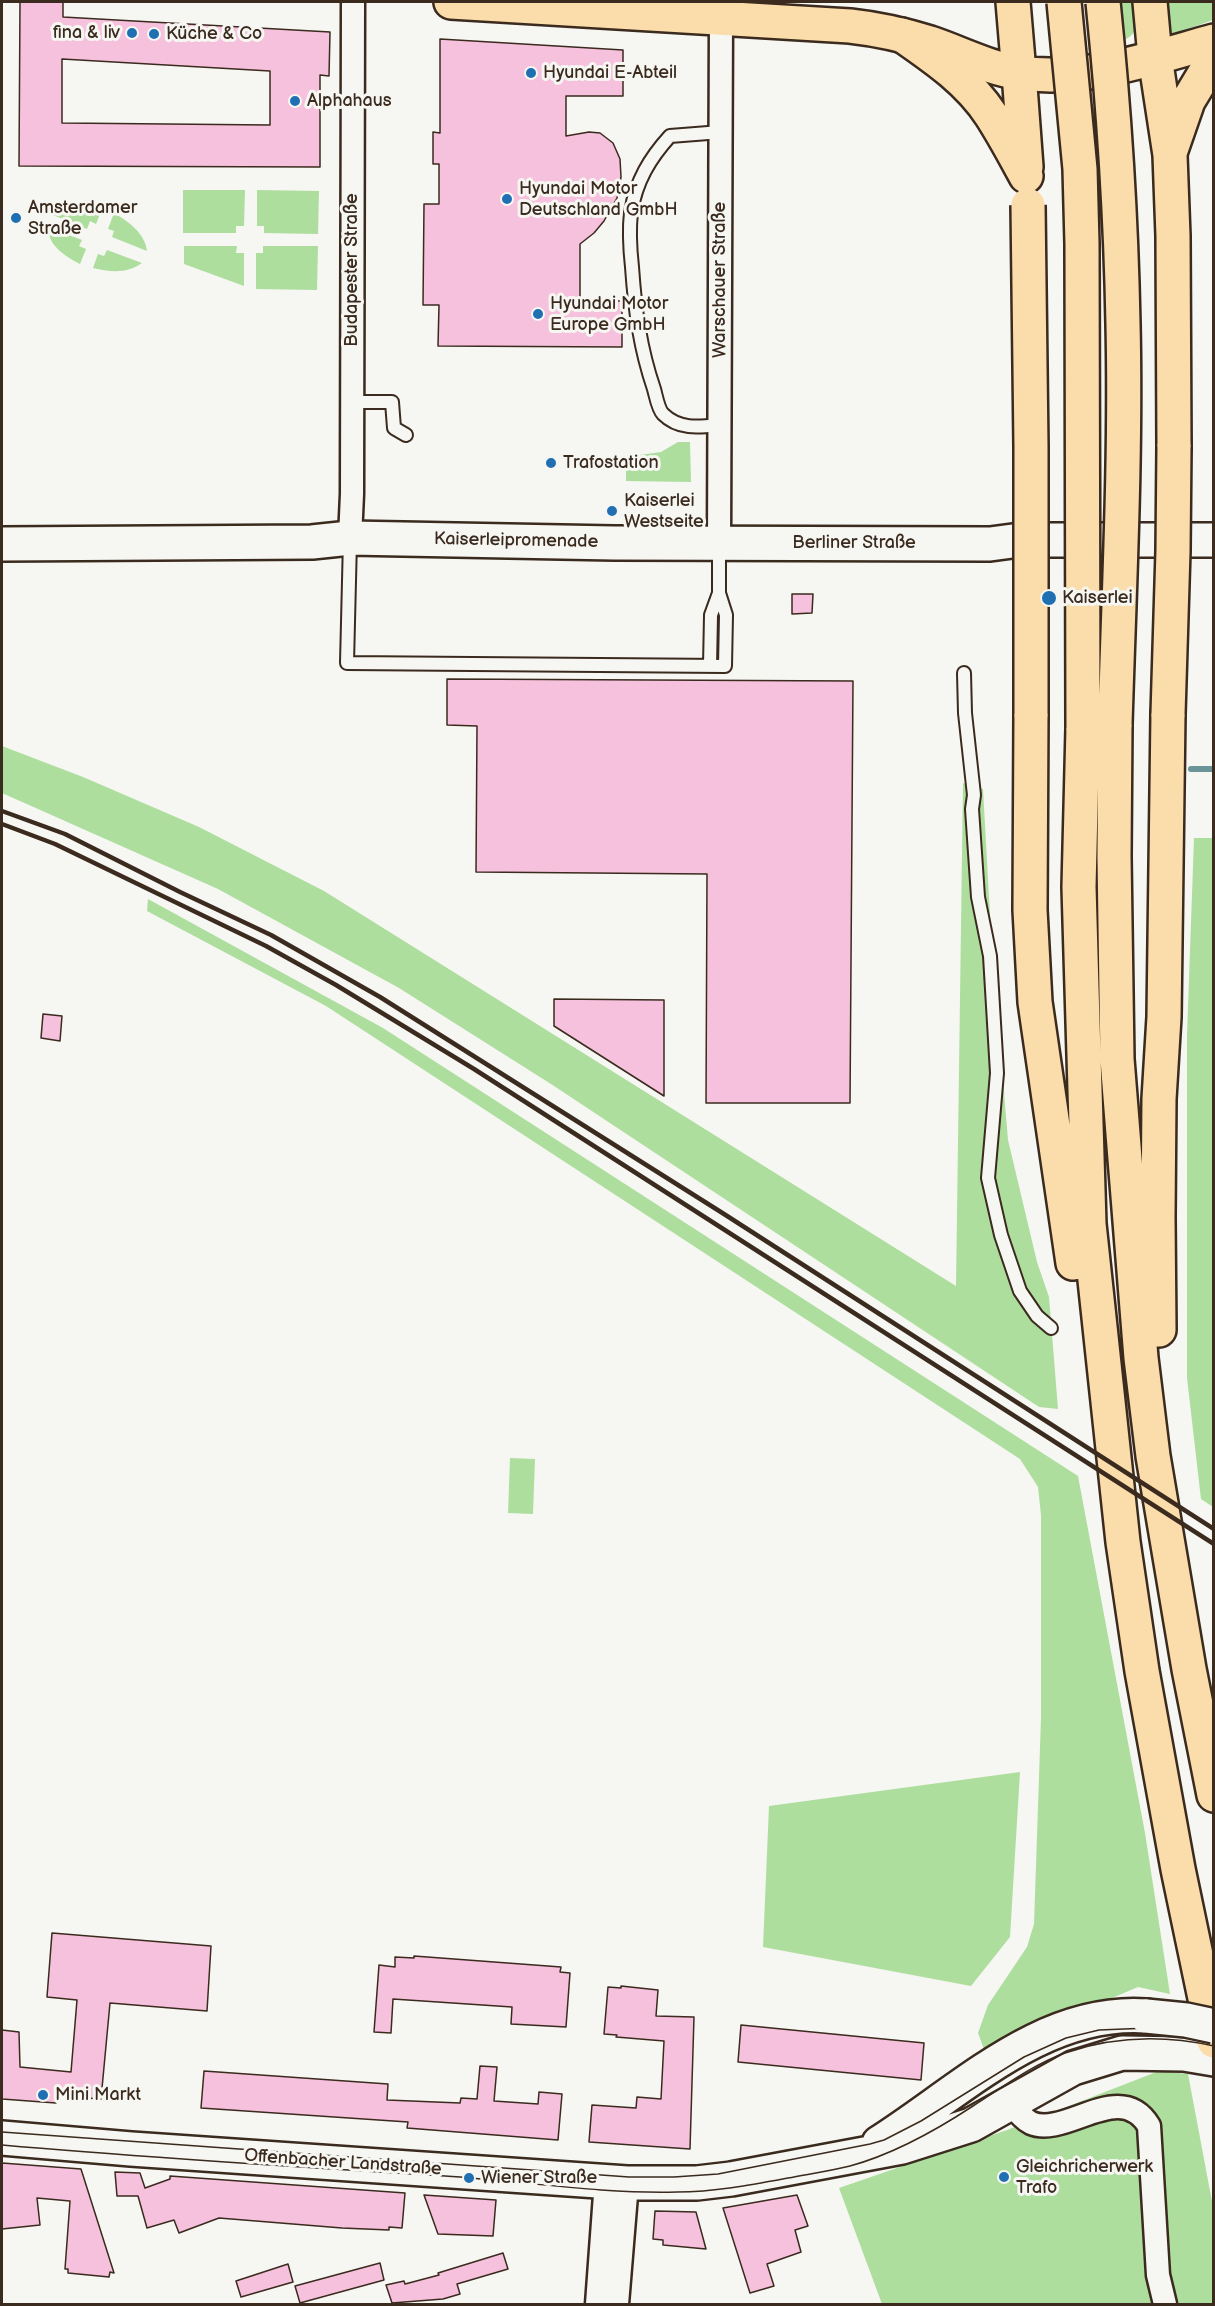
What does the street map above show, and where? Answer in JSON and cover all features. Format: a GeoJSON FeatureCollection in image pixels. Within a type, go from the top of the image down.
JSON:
{"type":"FeatureCollection","features":[{"type":"Feature","properties":{"kind":"main road"},"geometry":{"type":"LineString","coordinates":[[451,2],[850,26],[902,35],[982,63],[1019,73],[1040,75],[1080,73],[1132,64],[1214,41]]}},
{"type":"Feature","properties":{"kind":"main road"},"geometry":{"type":"LineString","coordinates":[[1013,2],[1027,190],[1031,447],[1030,910],[1035,1002],[1079,1308],[1112,1443]]}},
{"type":"Feature","properties":{"kind":"main road"},"geometry":{"type":"LineString","coordinates":[[1064,2],[1080,169],[1099,726],[1114,856],[1117,1059],[1141,1358],[1150,1440],[1189,1669],[1214,1795]]}},
{"type":"Feature","properties":{"kind":"main road"},"geometry":{"type":"LineString","coordinates":[[1103,2],[1117,168],[1123,323],[1122,483],[1099,726],[1079,887],[1089,1224],[1123,1542],[1142,1671],[1178,1869],[1214,2041]]}},
{"type":"Feature","properties":{"kind":"main road"},"geometry":{"type":"LineString","coordinates":[[1150,2],[1155,57],[1170,155],[1173,236],[1173,539],[1164,1017],[1159,1100],[1159,1337],[1150,1440]]}},
{"type":"Feature","properties":{"kind":"main road"},"geometry":{"type":"LineString","coordinates":[[902,35],[942,63],[967,85],[990,113],[1027,190]]}},
{"type":"Feature","properties":{"kind":"main road"},"geometry":{"type":"LineString","coordinates":[[1170,155],[1188,101],[1214,58]]}},
{"type":"Feature","properties":{"kind":"main road","name":"Kaiserleipromenade"},"geometry":{"type":"LineString","coordinates":[[2,526],[306,530],[350,538]]}},
{"type":"Feature","properties":{"kind":"main road","name":"Kaiserleipromenade"},"geometry":{"type":"LineString","coordinates":[[2,544],[312,542],[350,538],[719,542]]}},
{"type":"Feature","properties":{"kind":"main road","name":"Berliner Straße"},"geometry":{"type":"LineString","coordinates":[[719,542],[990,544],[1020,540],[1214,540]]}},
{"type":"Feature","properties":{"kind":"main road","name":"Berliner Straße"},"geometry":{"type":"LineString","coordinates":[[990,544],[1020,549],[1214,552]]}},
{"type":"Feature","properties":{"kind":"main road","name":"Offenbacher Landstraße"},"geometry":{"type":"LineString","coordinates":[[862,2154],[977,2075],[1042,2036],[1078,2024],[1116,2017],[1146,2016],[1186,2020],[1214,2026]]}},
{"type":"Feature","properties":{"kind":"main road","name":"Offenbacher Landstraße"},"geometry":{"type":"LineString","coordinates":[[2,2138],[616,2182],[697,2183],[731,2179],[902,2147],[971,2125],[1072,2068],[1122,2053],[1155,2052],[1214,2059]]}},
{"type":"Feature","properties":{"kind":"street","name":"Budapester Straße"},"geometry":{"type":"LineString","coordinates":[[350,538],[353,2]]}},
{"type":"Feature","properties":{"kind":"street","name":"Warschauer Straße"},"geometry":{"type":"LineString","coordinates":[[719,542],[721,19]]}},
{"type":"Feature","properties":{"kind":"street"},"geometry":{"type":"LineString","coordinates":[[1011,2103],[1025,2119],[1041,2125],[1056,2123],[1105,2108],[1126,2109],[1144,2117],[1149,2126],[1158,2275],[1165,2304]]}},
{"type":"Feature","properties":{"kind":"street"},"geometry":{"type":"LineString","coordinates":[[597,2304],[616,2182]]}},
{"type":"Feature","properties":{"kind":"street"},"geometry":{"type":"LineString","coordinates":[[616,2182],[617,2304]]}},
{"type":"Feature","properties":{"kind":"lane"},"geometry":{"type":"LineString","coordinates":[[719,425],[696,428],[678,424],[661,413],[642,354],[630,246],[631,212],[640,177],[655,153],[670,136],[721,132]]}},
{"type":"Feature","properties":{"kind":"lane"},"geometry":{"type":"LineString","coordinates":[[352,402],[392,402],[394,428],[406,435]]}},
{"type":"Feature","properties":{"kind":"lane"},"geometry":{"type":"LineString","coordinates":[[350,538],[347,663],[725,666],[726,615],[719,593],[719,542]]}},
{"type":"Feature","properties":{"kind":"lane"},"geometry":{"type":"LineString","coordinates":[[710,666],[711,615],[719,593]]}},
{"type":"Feature","properties":{"kind":"lane"},"geometry":{"type":"LineString","coordinates":[[964,672],[965,713],[974,795],[972,809],[978,897],[990,956],[997,1073],[988,1178],[1001,1235],[1020,1292],[1038,1316],[1051,1328]]}},
{"type":"Feature","properties":{"kind":"green space"},"geometry":{"type":"Polygon","coordinates":[[[1117,2],[1141,2],[1135,31],[1127,39],[1121,41],[1117,2]]]}},
{"type":"Feature","properties":{"kind":"green space"},"geometry":{"type":"Polygon","coordinates":[[[1164,2],[1213,2],[1213,20],[1168,36],[1164,2]]]}},
{"type":"Feature","properties":{"kind":"green space"},"geometry":{"type":"Polygon","coordinates":[[[183,190],[245,190],[244,226],[236,226],[236,233],[183,233],[183,190]]]}},
{"type":"Feature","properties":{"kind":"green space"},"geometry":{"type":"Polygon","coordinates":[[[257,190],[319,191],[318,234],[264,233],[264,226],[257,226],[257,190]]]}},
{"type":"Feature","properties":{"kind":"green space"},"geometry":{"type":"Polygon","coordinates":[[[85,206],[102,209],[96,224],[90,221],[87,229],[53,215],[64,208],[85,206]]]}},
{"type":"Feature","properties":{"kind":"green space"},"geometry":{"type":"Polygon","coordinates":[[[114,213],[140,233],[147,251],[112,237],[114,231],[108,229],[114,213]]]}},
{"type":"Feature","properties":{"kind":"green space"},"geometry":{"type":"Polygon","coordinates":[[[48,227],[82,240],[79,246],[86,249],[80,264],[63,254],[54,245],[48,227]]]}},
{"type":"Feature","properties":{"kind":"green space"},"geometry":{"type":"Polygon","coordinates":[[[184,246],[237,246],[236,253],[244,253],[244,286],[184,264],[184,246]]]}},
{"type":"Feature","properties":{"kind":"green space"},"geometry":{"type":"Polygon","coordinates":[[[263,246],[318,246],[317,290],[256,289],[256,253],[263,253],[263,246]]]}},
{"type":"Feature","properties":{"kind":"green space"},"geometry":{"type":"Polygon","coordinates":[[[107,250],[142,263],[130,269],[118,271],[93,268],[98,254],[104,256],[107,250]]]}},
{"type":"Feature","properties":{"kind":"green space"},"geometry":{"type":"Polygon","coordinates":[[[678,442],[690,442],[691,482],[626,481],[626,457],[661,452],[678,442]]]}},
{"type":"Feature","properties":{"kind":"green space"},"geometry":{"type":"Polygon","coordinates":[[[2,746],[83,777],[199,827],[324,891],[956,1286],[963,783],[983,789],[992,951],[1008,1140],[1037,1262],[1049,1297],[1058,1409],[1039,1407],[551,1084],[399,988],[218,889],[2,793],[2,746]]]}},
{"type":"Feature","properties":{"kind":"green space"},"geometry":{"type":"Polygon","coordinates":[[[1194,838],[1214,838],[1213,1507],[1201,1499],[1187,1378],[1187,1035],[1194,838]]]}},
{"type":"Feature","properties":{"kind":"green space"},"geometry":{"type":"Polygon","coordinates":[[[148,899],[383,1028],[1078,1476],[1145,1833],[1170,1994],[1138,1987],[985,2052],[978,2033],[988,2005],[1027,1947],[1034,1924],[1041,1718],[1041,1515],[1038,1487],[1020,1459],[326,1006],[147,911],[148,899]]]}},
{"type":"Feature","properties":{"kind":"green space"},"geometry":{"type":"Polygon","coordinates":[[[510,1458],[535,1459],[533,1514],[508,1513],[510,1458]]]}},
{"type":"Feature","properties":{"kind":"green space"},"geometry":{"type":"Polygon","coordinates":[[[1020,1772],[1010,1937],[971,1986],[763,1947],[769,1806],[1020,1772]]]}},
{"type":"Feature","properties":{"kind":"green space"},"geometry":{"type":"Polygon","coordinates":[[[1159,2071],[1188,2074],[1213,2207],[1213,2304],[1179,2304],[1169,2266],[1146,2269],[1152,2304],[882,2304],[839,2188],[1007,2130],[1159,2071]]]}},
{"type":"Feature","properties":{"kind":"building","name":"Alphahaus"},"geometry":{"type":"Polygon","coordinates":[[[20,2],[63,2],[63,17],[330,32],[329,76],[320,75],[320,167],[19,166],[20,2]],[[62,59],[62,123],[270,125],[270,71],[62,59]]]}},
{"type":"Feature","properties":{"kind":"building"},"geometry":{"type":"Polygon","coordinates":[[[440,39],[623,50],[623,96],[566,96],[566,136],[589,132],[600,133],[613,143],[620,159],[621,177],[617,198],[604,221],[580,244],[580,300],[622,301],[622,347],[438,346],[439,305],[423,305],[424,204],[439,204],[439,164],[433,164],[433,132],[440,133],[440,39]]]}},
{"type":"Feature","properties":{"kind":"building"},"geometry":{"type":"Polygon","coordinates":[[[792,594],[813,594],[812,613],[792,614],[792,594]]]}},
{"type":"Feature","properties":{"kind":"building"},"geometry":{"type":"Polygon","coordinates":[[[447,679],[853,681],[850,1103],[706,1103],[707,874],[476,872],[477,726],[447,725],[447,679]]]}},
{"type":"Feature","properties":{"kind":"building"},"geometry":{"type":"Polygon","coordinates":[[[554,999],[664,1000],[664,1096],[554,1026],[554,999]]]}},
{"type":"Feature","properties":{"kind":"building"},"geometry":{"type":"Polygon","coordinates":[[[43,1014],[62,1016],[60,1041],[41,1038],[43,1014]]]}},
{"type":"Feature","properties":{"kind":"building"},"geometry":{"type":"Polygon","coordinates":[[[52,1933],[211,1946],[207,2011],[110,2003],[101,2099],[57,2096],[56,2103],[2,2099],[2,2030],[19,2032],[20,2067],[71,2072],[77,2000],[47,1997],[52,1933]]]}},
{"type":"Feature","properties":{"kind":"building"},"geometry":{"type":"Polygon","coordinates":[[[414,1956],[561,1967],[560,1972],[570,1973],[566,2027],[511,2024],[512,2007],[393,1999],[391,2033],[374,2032],[379,1965],[395,1967],[395,1957],[414,1958],[414,1956]]]}},
{"type":"Feature","properties":{"kind":"building"},"geometry":{"type":"Polygon","coordinates":[[[621,1986],[658,1990],[656,2016],[694,2017],[690,2149],[589,2142],[592,2105],[636,2108],[637,2097],[661,2099],[664,2041],[604,2034],[608,1987],[621,1988],[621,1986]]]}},
{"type":"Feature","properties":{"kind":"building"},"geometry":{"type":"Polygon","coordinates":[[[741,2025],[924,2043],[921,2080],[738,2062],[741,2025]]]}},
{"type":"Feature","properties":{"kind":"building"},"geometry":{"type":"Polygon","coordinates":[[[480,2066],[497,2067],[494,2101],[538,2104],[539,2092],[562,2094],[558,2140],[407,2128],[408,2122],[201,2108],[204,2071],[388,2084],[387,2100],[460,2103],[461,2098],[477,2099],[480,2066]]]}},
{"type":"Feature","properties":{"kind":"building"},"geometry":{"type":"Polygon","coordinates":[[[2,2163],[81,2169],[114,2273],[110,2272],[109,2277],[68,2273],[68,2269],[65,2269],[70,2201],[37,2198],[40,2225],[2,2229],[2,2163]]]}},
{"type":"Feature","properties":{"kind":"building"},"geometry":{"type":"Polygon","coordinates":[[[115,2172],[140,2173],[145,2188],[170,2179],[170,2176],[405,2193],[402,2228],[389,2227],[389,2230],[342,2228],[219,2218],[179,2233],[174,2220],[147,2228],[138,2196],[117,2196],[115,2172]]]}},
{"type":"Feature","properties":{"kind":"building"},"geometry":{"type":"Polygon","coordinates":[[[424,2195],[496,2200],[493,2236],[438,2234],[424,2195]]]}},
{"type":"Feature","properties":{"kind":"building"},"geometry":{"type":"Polygon","coordinates":[[[797,2195],[808,2226],[795,2230],[801,2252],[767,2264],[774,2286],[750,2293],[723,2208],[797,2195]]]}},
{"type":"Feature","properties":{"kind":"building"},"geometry":{"type":"Polygon","coordinates":[[[655,2211],[696,2212],[706,2249],[663,2245],[663,2240],[653,2239],[655,2211]]]}},
{"type":"Feature","properties":{"kind":"building"},"geometry":{"type":"Polygon","coordinates":[[[503,2253],[508,2269],[457,2284],[460,2294],[443,2299],[392,2303],[386,2285],[404,2281],[405,2284],[439,2275],[438,2273],[503,2253]]]}},
{"type":"Feature","properties":{"kind":"building"},"geometry":{"type":"Polygon","coordinates":[[[380,2263],[384,2280],[300,2303],[295,2286],[380,2263]]]}},
{"type":"Feature","properties":{"kind":"building"},"geometry":{"type":"Polygon","coordinates":[[[288,2264],[293,2282],[241,2297],[236,2281],[288,2264]]]}},
{"type":"Feature","properties":{"kind":"waterway"},"geometry":{"type":"LineString","coordinates":[[1191,769],[1214,769]]}},
{"type":"Feature","properties":{"kind":"tram line"},"geometry":{"type":"LineString","coordinates":[[2,2132],[629,2177],[718,2174],[884,2140],[921,2121],[1024,2057],[1066,2038],[1099,2030],[1149,2028],[1175,2029],[1214,2037]]}},
{"type":"Feature","properties":{"kind":"tram line"},"geometry":{"type":"LineString","coordinates":[[2,2145],[445,2176],[619,2191],[705,2191],[747,2186],[850,2166],[882,2155],[944,2124],[1041,2064],[1083,2047],[1139,2039],[1177,2040],[1214,2046]]}},
{"type":"Feature","properties":{"kind":"railway"},"geometry":{"type":"LineString","coordinates":[[2,811],[65,834],[271,935],[380,997],[724,1214],[1214,1529]]}},
{"type":"Feature","properties":{"kind":"railway"},"geometry":{"type":"LineString","coordinates":[[2,824],[55,844],[266,946],[336,985],[474,1069],[1214,1544]]}},
{"type":"Feature","properties":{"kind":"place","name":"fina & liv"},"geometry":{"type":"Point","coordinates":[132,33]}},
{"type":"Feature","properties":{"kind":"place","name":"Küche & Co"},"geometry":{"type":"Point","coordinates":[154,34]}},
{"type":"Feature","properties":{"kind":"place","name":"Hyundai E-Abteil"},"geometry":{"type":"Point","coordinates":[531,73]}},
{"type":"Feature","properties":{"kind":"place","name":"Alphahaus"},"geometry":{"type":"Point","coordinates":[295,101]}},
{"type":"Feature","properties":{"kind":"place","name":"Hyundai Motor Deutschland GmbH"},"geometry":{"type":"Point","coordinates":[507,199]}},
{"type":"Feature","properties":{"kind":"place","name":"Amsterdamer Straße"},"geometry":{"type":"Point","coordinates":[16,218]}},
{"type":"Feature","properties":{"kind":"place","name":"Hyundai Motor Europe GmbH"},"geometry":{"type":"Point","coordinates":[538,314]}},
{"type":"Feature","properties":{"kind":"place","name":"Trafostation"},"geometry":{"type":"Point","coordinates":[551,463]}},
{"type":"Feature","properties":{"kind":"place","name":"Kaiserlei Westseite"},"geometry":{"type":"Point","coordinates":[612,511]}},
{"type":"Feature","properties":{"kind":"place","name":"Kaiserlei"},"geometry":{"type":"Point","coordinates":[1049,598]}},
{"type":"Feature","properties":{"kind":"place","name":"Mini Markt"},"geometry":{"type":"Point","coordinates":[43,2095]}},
{"type":"Feature","properties":{"kind":"place","name":"Gleichricherwerk Trafo"},"geometry":{"type":"Point","coordinates":[1004,2177]}},
{"type":"Feature","properties":{"kind":"place","name":"Wiener Straße"},"geometry":{"type":"Point","coordinates":[469,2178]}}]}
